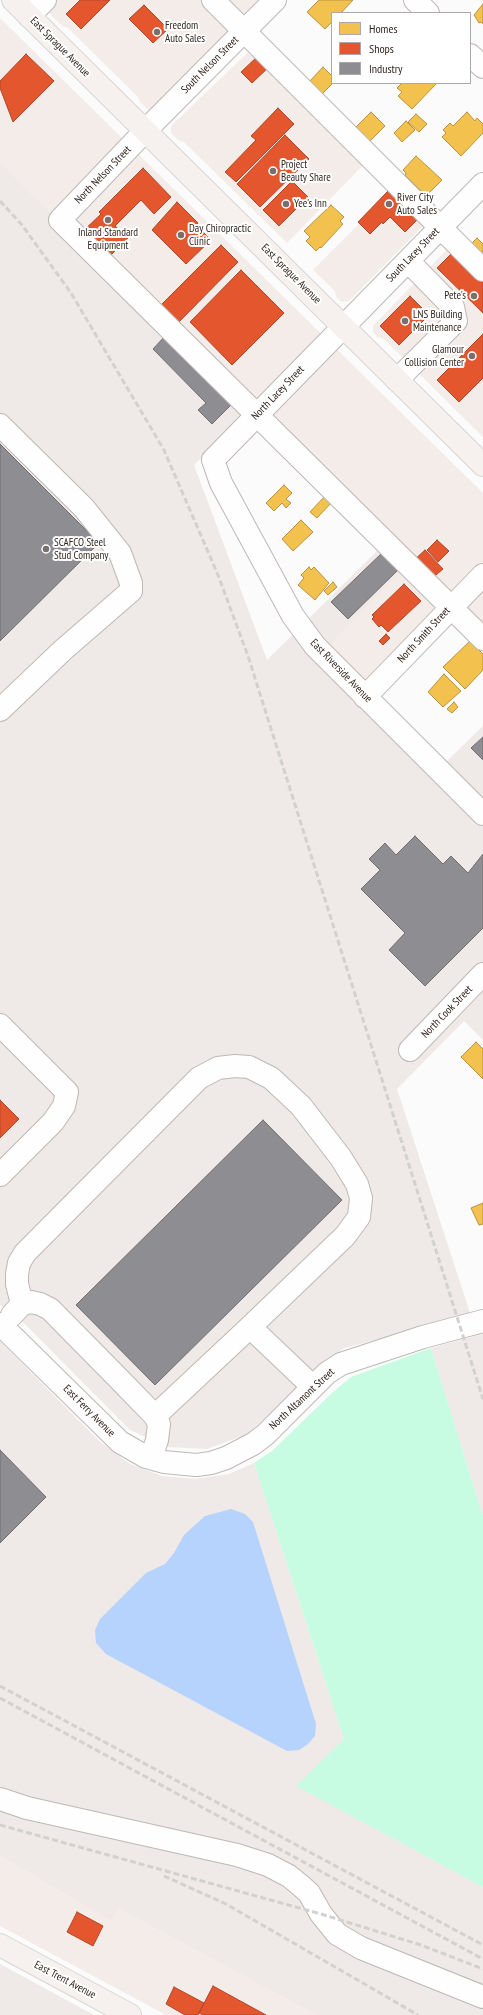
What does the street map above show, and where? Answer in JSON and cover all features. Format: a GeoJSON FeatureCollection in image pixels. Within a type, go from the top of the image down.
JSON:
{"type":"FeatureCollection","features":[{"type":"Feature","properties":{"kind":"main road","name":"East Sprague Avenue"},"geometry":{"type":"LineString","coordinates":[[13,0],[483,465]]}},
{"type":"Feature","properties":{"kind":"main road","name":"East Trent Avenue"},"geometry":{"type":"LineString","coordinates":[[0,1945],[130,2015]]}},
{"type":"Feature","properties":{"kind":"street"},"geometry":{"type":"LineString","coordinates":[[29,16],[45,0]]}},
{"type":"Feature","properties":{"kind":"street"},"geometry":{"type":"LineString","coordinates":[[213,0],[483,270]]}},
{"type":"Feature","properties":{"kind":"street","name":"South Nelson Street"},"geometry":{"type":"LineString","coordinates":[[146,130],[275,0]]}},
{"type":"Feature","properties":{"kind":"street"},"geometry":{"type":"LineString","coordinates":[[415,0],[427,12]]}},
{"type":"Feature","properties":{"kind":"street"},"geometry":{"type":"LineString","coordinates":[[471,56],[483,67]]}},
{"type":"Feature","properties":{"kind":"street","name":"North Nelson Street"},"geometry":{"type":"LineString","coordinates":[[146,130],[60,220],[258,414]]}},
{"type":"Feature","properties":{"kind":"street","name":"South Lacey Street"},"geometry":{"type":"LineString","coordinates":[[344,326],[483,184]]}},
{"type":"Feature","properties":{"kind":"street"},"geometry":{"type":"LineString","coordinates":[[397,380],[456,321],[453,307],[408,260]]}},
{"type":"Feature","properties":{"kind":"street","name":"North Lacey Street"},"geometry":{"type":"LineString","coordinates":[[213,460],[344,326]]}},
{"type":"Feature","properties":{"kind":"street"},"geometry":{"type":"LineString","coordinates":[[258,414],[483,639]]}},
{"type":"Feature","properties":{"kind":"street"},"geometry":{"type":"LineString","coordinates":[[0,425],[84,508],[120,553],[131,583],[131,592],[63,650],[0,710]]}},
{"type":"Feature","properties":{"kind":"street","name":"East Riverside Avenue"},"geometry":{"type":"LineString","coordinates":[[213,460],[221,483],[293,616],[315,646],[483,814]]}},
{"type":"Feature","properties":{"kind":"street","name":"North Smith Street"},"geometry":{"type":"LineString","coordinates":[[365,697],[450,607],[483,575]]}},
{"type":"Feature","properties":{"kind":"street","name":"North Cook Street"},"geometry":{"type":"LineString","coordinates":[[410,1050],[483,974]]}},
{"type":"Feature","properties":{"kind":"street"},"geometry":{"type":"LineString","coordinates":[[0,1024],[67,1092],[64,1106],[53,1122],[0,1175]]}},
{"type":"Feature","properties":{"kind":"street"},"geometry":{"type":"LineString","coordinates":[[22,1304],[17,1284],[17,1274],[19,1263],[25,1253],[199,1078],[218,1068],[235,1066],[249,1067],[272,1078],[301,1106],[341,1158],[357,1184],[361,1198],[359,1216],[345,1236],[155,1416]]}},
{"type":"Feature","properties":{"kind":"street"},"geometry":{"type":"LineString","coordinates":[[1,1325],[22,1304],[31,1302],[40,1304],[50,1309],[155,1416],[160,1430],[151,1458]]}},
{"type":"Feature","properties":{"kind":"street","name":"North Altamont Street"},"geometry":{"type":"LineString","coordinates":[[196,1465],[211,1463],[226,1458],[253,1444],[265,1435],[333,1369],[351,1359],[430,1335],[483,1321]]}},
{"type":"Feature","properties":{"kind":"street","name":"East Ferry Avenue"},"geometry":{"type":"LineString","coordinates":[[1,1325],[111,1434],[132,1449],[151,1458],[164,1462],[196,1465]]}},
{"type":"Feature","properties":{"kind":"street"},"geometry":{"type":"LineString","coordinates":[[250,1327],[313,1387]]}},
{"type":"Feature","properties":{"kind":"street"},"geometry":{"type":"LineString","coordinates":[[0,1799],[27,1808],[237,1855],[268,1865],[289,1876],[309,1893],[321,1914],[337,1934],[361,1948],[483,1997]]}},
{"type":"Feature","properties":{"kind":"shaded area"},"geometry":{"type":"Polygon","coordinates":[[[36,0],[261,0],[157,109],[149,111],[141,103],[138,97],[68,28],[62,26],[36,0]]]}},
{"type":"Feature","properties":{"kind":"shaded area"},"geometry":{"type":"Polygon","coordinates":[[[0,18],[483,493],[483,647],[441,605],[366,682],[329,644],[404,568],[0,162],[0,18]]]}},
{"type":"Feature","properties":{"kind":"shaded area"},"geometry":{"type":"Polygon","coordinates":[[[262,39],[377,151],[287,243],[184,142],[178,140],[171,133],[171,126],[262,39]]]}},
{"type":"Feature","properties":{"kind":"shaded area"},"geometry":{"type":"Polygon","coordinates":[[[0,162],[248,411],[194,465],[267,660],[382,546],[404,568],[329,645],[447,761],[483,726],[483,1040],[464,1021],[397,1089],[471,1316],[344,1348],[316,1369],[248,1434],[207,1449],[168,1447],[130,1430],[23,1322],[0,1305],[0,162]]]}},
{"type":"Feature","properties":{"kind":"shaded area"},"geometry":{"type":"Polygon","coordinates":[[[395,188],[428,221],[349,301],[342,302],[337,298],[334,290],[313,270],[395,188]]]}},
{"type":"Feature","properties":{"kind":"shaded area"},"geometry":{"type":"Polygon","coordinates":[[[458,238],[483,263],[483,437],[384,339],[377,337],[373,332],[373,326],[458,238]]]}},
{"type":"Feature","properties":{"kind":"shaded area"},"geometry":{"type":"Polygon","coordinates":[[[483,1334],[483,1516],[431,1348],[483,1334]]]}},
{"type":"Feature","properties":{"kind":"shaded area"},"geometry":{"type":"Polygon","coordinates":[[[0,1341],[98,1440],[130,1464],[162,1476],[195,1479],[229,1474],[254,1463],[344,1739],[297,1786],[483,1887],[483,2015],[316,2015],[119,1909],[111,1921],[0,1856],[0,1341]]]}},
{"type":"Feature","properties":{"kind":"shaded area"},"geometry":{"type":"Polygon","coordinates":[[[0,1856],[111,1921],[119,1909],[316,2015],[166,2015],[0,1926],[0,1856]]]}},
{"type":"Feature","properties":{"kind":"shaded area"},"geometry":{"type":"Polygon","coordinates":[[[0,1964],[94,2015],[0,2015],[0,1964]]]}},
{"type":"Feature","properties":{"kind":"green space"},"geometry":{"type":"Polygon","coordinates":[[[431,1348],[483,1516],[483,1887],[296,1786],[344,1739],[254,1463],[272,1451],[333,1392],[351,1377],[431,1348]]]}},
{"type":"Feature","properties":{"kind":"water"},"geometry":{"type":"Polygon","coordinates":[[[231,1509],[245,1514],[253,1522],[316,1724],[315,1736],[308,1744],[299,1750],[287,1751],[106,1654],[96,1643],[95,1630],[100,1619],[146,1573],[165,1564],[174,1553],[184,1535],[205,1516],[231,1509]]]}},
{"type":"Feature","properties":{"kind":"building: Homes"},"geometry":{"type":"Polygon","coordinates":[[[319,0],[353,0],[342,12],[331,12],[331,23],[325,29],[307,12],[319,0]]]}},
{"type":"Feature","properties":{"kind":"building: Homes"},"geometry":{"type":"Polygon","coordinates":[[[483,4],[483,24],[481,22],[479,23],[474,15],[483,4]]]}},
{"type":"Feature","properties":{"kind":"building: Homes"},"geometry":{"type":"Polygon","coordinates":[[[323,67],[331,75],[332,84],[322,94],[309,82],[323,67]]]}},
{"type":"Feature","properties":{"kind":"building: Homes"},"geometry":{"type":"Polygon","coordinates":[[[401,84],[436,84],[412,109],[398,96],[402,92],[397,88],[401,84]]]}},
{"type":"Feature","properties":{"kind":"building: Homes"},"geometry":{"type":"Polygon","coordinates":[[[371,112],[385,126],[370,141],[356,127],[371,112]]]}},
{"type":"Feature","properties":{"kind":"building: Homes"},"geometry":{"type":"Polygon","coordinates":[[[467,112],[475,121],[477,118],[483,124],[483,133],[461,156],[442,137],[446,133],[443,130],[450,123],[453,126],[467,112]]]}},
{"type":"Feature","properties":{"kind":"building: Homes"},"geometry":{"type":"Polygon","coordinates":[[[416,114],[427,124],[419,132],[408,122],[416,114]]]}},
{"type":"Feature","properties":{"kind":"building: Homes"},"geometry":{"type":"Polygon","coordinates":[[[406,121],[415,130],[402,142],[394,133],[406,121]]]}},
{"type":"Feature","properties":{"kind":"building: Homes"},"geometry":{"type":"Polygon","coordinates":[[[416,156],[442,180],[426,196],[405,175],[406,173],[403,170],[416,156]]]}},
{"type":"Feature","properties":{"kind":"building: Homes"},"geometry":{"type":"Polygon","coordinates":[[[331,205],[344,217],[340,221],[343,224],[321,248],[320,247],[316,251],[306,241],[310,237],[304,231],[331,205]]]}},
{"type":"Feature","properties":{"kind":"building: Homes"},"geometry":{"type":"Polygon","coordinates":[[[477,238],[483,244],[483,260],[469,246],[477,238]]]}},
{"type":"Feature","properties":{"kind":"building: Homes"},"geometry":{"type":"Polygon","coordinates":[[[284,485],[292,493],[286,499],[291,503],[286,508],[282,503],[274,511],[266,503],[284,485]]]}},
{"type":"Feature","properties":{"kind":"building: Homes"},"geometry":{"type":"Polygon","coordinates":[[[325,496],[332,502],[317,518],[310,512],[325,496]]]}},
{"type":"Feature","properties":{"kind":"building: Homes"},"geometry":{"type":"Polygon","coordinates":[[[301,520],[313,532],[293,551],[282,539],[301,520]]]}},
{"type":"Feature","properties":{"kind":"building: Homes"},"geometry":{"type":"Polygon","coordinates":[[[309,567],[311,570],[314,567],[329,583],[315,600],[298,585],[304,578],[301,575],[309,567]]]}},
{"type":"Feature","properties":{"kind":"building: Homes"},"geometry":{"type":"Polygon","coordinates":[[[333,582],[337,587],[328,595],[324,591],[333,582]]]}},
{"type":"Feature","properties":{"kind":"building: Homes"},"geometry":{"type":"Polygon","coordinates":[[[470,641],[483,654],[483,670],[465,689],[443,667],[470,641]]]}},
{"type":"Feature","properties":{"kind":"building: Homes"},"geometry":{"type":"Polygon","coordinates":[[[444,674],[461,691],[443,707],[428,692],[444,674]]]}},
{"type":"Feature","properties":{"kind":"building: Homes"},"geometry":{"type":"Polygon","coordinates":[[[454,702],[458,707],[452,713],[447,709],[454,702]]]}},
{"type":"Feature","properties":{"kind":"building: Homes"},"geometry":{"type":"Polygon","coordinates":[[[476,1042],[483,1049],[483,1079],[461,1057],[476,1042]]]}},
{"type":"Feature","properties":{"kind":"building: Homes"},"geometry":{"type":"Polygon","coordinates":[[[483,1203],[483,1224],[479,1225],[471,1208],[483,1203]]]}},
{"type":"Feature","properties":{"kind":"building: Shops"},"geometry":{"type":"Polygon","coordinates":[[[80,0],[110,0],[81,29],[66,14],[80,0]]]}},
{"type":"Feature","properties":{"kind":"building: Shops"},"geometry":{"type":"Polygon","coordinates":[[[144,5],[168,29],[153,43],[129,19],[144,5]]]}},
{"type":"Feature","properties":{"kind":"building: Shops"},"geometry":{"type":"Polygon","coordinates":[[[26,54],[54,81],[13,122],[0,88],[0,81],[26,54]]]}},
{"type":"Feature","properties":{"kind":"building: Shops"},"geometry":{"type":"Polygon","coordinates":[[[259,55],[270,66],[252,83],[241,72],[259,55]]]}},
{"type":"Feature","properties":{"kind":"building: Shops"},"geometry":{"type":"Polygon","coordinates":[[[278,108],[294,124],[236,182],[225,172],[256,140],[251,136],[278,108]]]}},
{"type":"Feature","properties":{"kind":"building: Shops","name":"Project Beauty Share"},"geometry":{"type":"Polygon","coordinates":[[[285,135],[309,159],[260,207],[237,184],[285,135]]]}},
{"type":"Feature","properties":{"kind":"building: Shops","name":"Inland Standard Equipment"},"geometry":{"type":"Polygon","coordinates":[[[143,168],[171,197],[154,214],[141,200],[115,226],[128,238],[106,260],[80,234],[101,214],[99,212],[143,168]]]}},
{"type":"Feature","properties":{"kind":"building: Shops","name":"Yee's Inn"},"geometry":{"type":"Polygon","coordinates":[[[292,181],[308,197],[279,226],[263,210],[292,181]]]}},
{"type":"Feature","properties":{"kind":"building: Shops","name":"River City Auto Sales"},"geometry":{"type":"Polygon","coordinates":[[[388,191],[417,220],[405,232],[390,217],[383,224],[382,222],[370,234],[358,222],[388,191]]]}},
{"type":"Feature","properties":{"kind":"building: Shops","name":"Day Chiropractic Clinic"},"geometry":{"type":"Polygon","coordinates":[[[177,202],[198,223],[196,225],[211,240],[186,264],[152,230],[177,202]]]}},
{"type":"Feature","properties":{"kind":"building: Shops"},"geometry":{"type":"Polygon","coordinates":[[[221,245],[238,262],[176,325],[158,308],[221,245]]]}},
{"type":"Feature","properties":{"kind":"building: Shops","name":"Pete's"},"geometry":{"type":"Polygon","coordinates":[[[455,250],[483,278],[483,313],[437,268],[455,250]]]}},
{"type":"Feature","properties":{"kind":"building: Shops"},"geometry":{"type":"Polygon","coordinates":[[[241,270],[284,313],[232,365],[190,322],[241,270]]]}},
{"type":"Feature","properties":{"kind":"building: Shops","name":"LNS Building Maintenance"},"geometry":{"type":"Polygon","coordinates":[[[410,296],[429,315],[399,345],[380,326],[410,296]]]}},
{"type":"Feature","properties":{"kind":"building: Shops","name":"Glamour Collision Center"},"geometry":{"type":"Polygon","coordinates":[[[483,334],[483,378],[459,402],[437,380],[483,334]]]}},
{"type":"Feature","properties":{"kind":"building: Shops"},"geometry":{"type":"Polygon","coordinates":[[[437,540],[449,551],[438,562],[427,550],[437,540]]]}},
{"type":"Feature","properties":{"kind":"building: Shops"},"geometry":{"type":"Polygon","coordinates":[[[425,550],[443,569],[430,580],[412,562],[425,550]]]}},
{"type":"Feature","properties":{"kind":"building: Shops"},"geometry":{"type":"Polygon","coordinates":[[[404,584],[421,601],[388,632],[381,625],[379,627],[372,619],[374,617],[372,615],[404,584]]]}},
{"type":"Feature","properties":{"kind":"building: Shops"},"geometry":{"type":"Polygon","coordinates":[[[386,634],[390,638],[383,645],[379,641],[386,634]]]}},
{"type":"Feature","properties":{"kind":"building: Shops"},"geometry":{"type":"Polygon","coordinates":[[[0,1100],[19,1119],[0,1138],[0,1100]]]}},
{"type":"Feature","properties":{"kind":"building: Shops"},"geometry":{"type":"Polygon","coordinates":[[[77,1912],[103,1926],[93,1946],[67,1932],[77,1912]]]}},
{"type":"Feature","properties":{"kind":"building: Shops"},"geometry":{"type":"Polygon","coordinates":[[[213,1986],[266,2015],[203,2015],[199,2013],[213,1986]]]}},
{"type":"Feature","properties":{"kind":"building: Shops"},"geometry":{"type":"Polygon","coordinates":[[[174,1987],[204,2003],[198,2015],[185,2015],[166,2004],[174,1987]]]}},
{"type":"Feature","properties":{"kind":"building: Industry"},"geometry":{"type":"Polygon","coordinates":[[[166,335],[233,403],[212,424],[198,410],[206,403],[153,349],[166,335]]]}},
{"type":"Feature","properties":{"kind":"building: Industry","name":"SCAFCO Steel Stud Company"},"geometry":{"type":"Polygon","coordinates":[[[0,444],[99,543],[0,641],[0,444]]]}},
{"type":"Feature","properties":{"kind":"building: Industry"},"geometry":{"type":"Polygon","coordinates":[[[383,552],[399,569],[348,619],[331,602],[383,552]]]}},
{"type":"Feature","properties":{"kind":"building: Industry"},"geometry":{"type":"Polygon","coordinates":[[[483,737],[483,760],[471,748],[483,737]]]}},
{"type":"Feature","properties":{"kind":"building: Industry"},"geometry":{"type":"Polygon","coordinates":[[[415,836],[443,864],[451,856],[468,873],[483,854],[483,928],[425,986],[389,950],[405,933],[361,889],[380,870],[369,859],[385,843],[396,855],[415,836]]]}},
{"type":"Feature","properties":{"kind":"building: Industry"},"geometry":{"type":"Polygon","coordinates":[[[263,1120],[342,1200],[155,1385],[76,1305],[263,1120]]]}},
{"type":"Feature","properties":{"kind":"building: Industry"},"geometry":{"type":"Polygon","coordinates":[[[0,1450],[46,1497],[0,1543],[0,1450]]]}},
{"type":"Feature","properties":{"kind":"railway"},"geometry":{"type":"LineString","coordinates":[[0,201],[22,225],[71,293],[164,450],[218,575],[248,656],[483,1399]]}},
{"type":"Feature","properties":{"kind":"railway"},"geometry":{"type":"LineString","coordinates":[[0,1686],[483,1945]]}},
{"type":"Feature","properties":{"kind":"railway"},"geometry":{"type":"LineString","coordinates":[[0,1698],[483,1959]]}},
{"type":"Feature","properties":{"kind":"railway"},"geometry":{"type":"LineString","coordinates":[[0,1825],[321,1914],[421,1945],[483,1969]]}},
{"type":"Feature","properties":{"kind":"railway"},"geometry":{"type":"LineString","coordinates":[[164,1876],[226,1904],[418,2015]]}},
{"type":"Feature","properties":{"kind":"place","name":"Freedom Auto Sales"},"geometry":{"type":"Point","coordinates":[157,32]}},
{"type":"Feature","properties":{"kind":"place","name":"Project Beauty Share"},"geometry":{"type":"Point","coordinates":[273,171]}},
{"type":"Feature","properties":{"kind":"place","name":"Yee's Inn"},"geometry":{"type":"Point","coordinates":[286,204]}},
{"type":"Feature","properties":{"kind":"place","name":"River City Auto Sales"},"geometry":{"type":"Point","coordinates":[389,204]}},
{"type":"Feature","properties":{"kind":"place","name":"Inland Standard Equipment"},"geometry":{"type":"Point","coordinates":[108,220]}},
{"type":"Feature","properties":{"kind":"place","name":"Day Chiropractic Clinic"},"geometry":{"type":"Point","coordinates":[181,235]}},
{"type":"Feature","properties":{"kind":"place","name":"Pete's"},"geometry":{"type":"Point","coordinates":[474,296]}},
{"type":"Feature","properties":{"kind":"place","name":"LNS Building Maintenance"},"geometry":{"type":"Point","coordinates":[405,321]}},
{"type":"Feature","properties":{"kind":"place","name":"Glamour Collision Center"},"geometry":{"type":"Point","coordinates":[472,356]}},
{"type":"Feature","properties":{"kind":"place","name":"SCAFCO Steel Stud Company"},"geometry":{"type":"Point","coordinates":[46,549]}}]}
